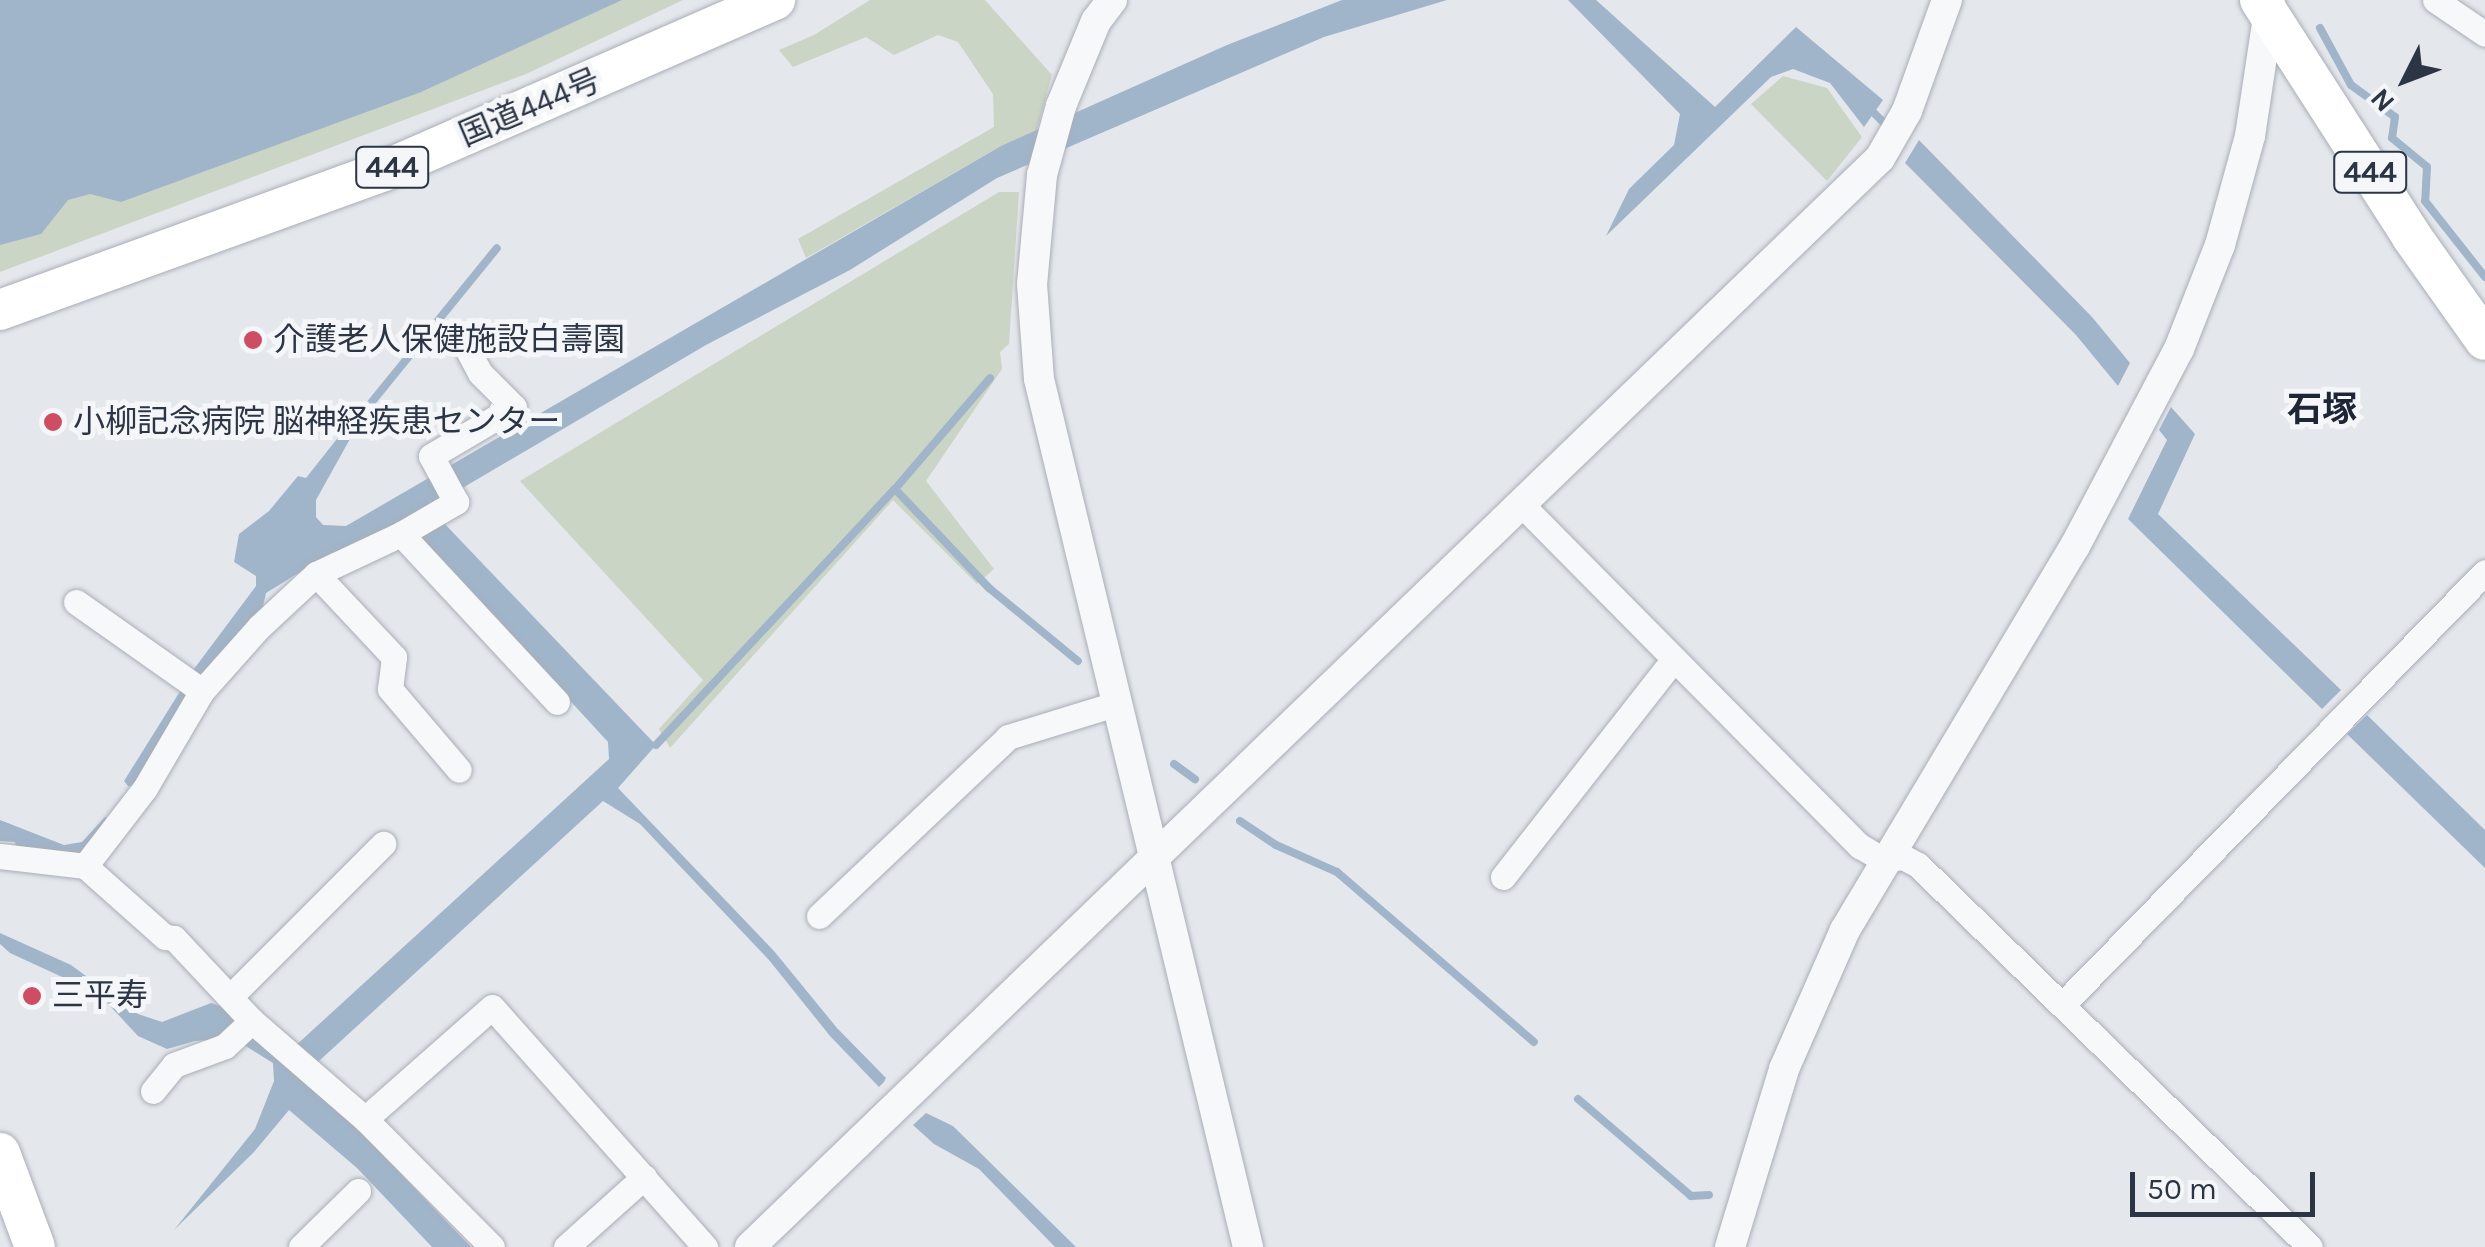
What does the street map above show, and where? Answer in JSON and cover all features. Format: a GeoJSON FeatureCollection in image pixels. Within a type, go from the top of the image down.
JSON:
{"type":"FeatureCollection","features":[{"type":"Feature","properties":{"kind":"highway","name":"国道444号"},"geometry":{"type":"LineString","coordinates":[[0,310],[382,170],[776,0]]}},
{"type":"Feature","properties":{"kind":"highway","name":"444"},"geometry":{"type":"LineString","coordinates":[[2267,4],[2412,238],[2485,340]]}},
{"type":"Feature","properties":{"kind":"highway"},"geometry":{"type":"LineString","coordinates":[[0,1153],[35,1247]]}},
{"type":"Feature","properties":{"kind":"street"},"geometry":{"type":"LineString","coordinates":[[1112,0],[1096,21],[1061,106],[1042,175],[1032,284],[1038,379],[1248,1247]]}},
{"type":"Feature","properties":{"kind":"street"},"geometry":{"type":"LineString","coordinates":[[750,1247],[1880,158],[1907,112],[1948,0]]}},
{"type":"Feature","properties":{"kind":"street"},"geometry":{"type":"LineString","coordinates":[[2435,0],[2485,34]]}},
{"type":"Feature","properties":{"kind":"street"},"geometry":{"type":"LineString","coordinates":[[1730,1247],[1784,1069],[1845,930],[1883,860],[2075,546],[2179,349],[2220,245],[2250,136],[2267,4]]}},
{"type":"Feature","properties":{"kind":"street"},"geometry":{"type":"LineString","coordinates":[[86,866],[105,846],[145,788],[192,684],[316,574],[401,534],[449,506],[431,456],[514,407],[480,373],[463,340]]}},
{"type":"Feature","properties":{"kind":"street"},"geometry":{"type":"LineString","coordinates":[[1523,506],[1860,846],[1883,860],[1903,857],[1918,865],[2310,1247]]}},
{"type":"Feature","properties":{"kind":"street"},"geometry":{"type":"LineString","coordinates":[[401,534],[556,702]]}},
{"type":"Feature","properties":{"kind":"street"},"geometry":{"type":"LineString","coordinates":[[2062,1005],[2485,572]]}},
{"type":"Feature","properties":{"kind":"street"},"geometry":{"type":"LineString","coordinates":[[316,574],[394,657],[390,689],[460,770]]}},
{"type":"Feature","properties":{"kind":"street"},"geometry":{"type":"LineString","coordinates":[[76,602],[192,684]]}},
{"type":"Feature","properties":{"kind":"street"},"geometry":{"type":"LineString","coordinates":[[1503,877],[1674,658]]}},
{"type":"Feature","properties":{"kind":"street"},"geometry":{"type":"LineString","coordinates":[[819,916],[1008,737],[1115,704]]}},
{"type":"Feature","properties":{"kind":"street"},"geometry":{"type":"LineString","coordinates":[[232,995],[383,844]]}},
{"type":"Feature","properties":{"kind":"street"},"geometry":{"type":"LineString","coordinates":[[0,856],[86,866],[165,938],[174,938],[232,995],[252,1021],[366,1119],[492,1247]]}},
{"type":"Feature","properties":{"kind":"street"},"geometry":{"type":"LineString","coordinates":[[366,1119],[492,1007],[705,1247]]}},
{"type":"Feature","properties":{"kind":"street"},"geometry":{"type":"LineString","coordinates":[[153,1090],[174,1065],[225,1046],[252,1021]]}},
{"type":"Feature","properties":{"kind":"street"},"geometry":{"type":"LineString","coordinates":[[566,1247],[644,1177]]}},
{"type":"Feature","properties":{"kind":"street"},"geometry":{"type":"LineString","coordinates":[[314,1243],[358,1192]]}},
{"type":"Feature","properties":{"kind":"green space"},"geometry":{"type":"Polygon","coordinates":[[[576,0],[683,0],[526,74],[0,272],[0,229],[54,168],[576,0]]]}},
{"type":"Feature","properties":{"kind":"green space"},"geometry":{"type":"Polygon","coordinates":[[[870,0],[985,0],[1052,75],[1036,133],[1001,146],[806,258],[798,239],[994,127],[993,94],[958,42],[938,35],[894,55],[866,37],[793,67],[779,50],[814,35],[870,0]]]}},
{"type":"Feature","properties":{"kind":"green space"},"geometry":{"type":"Polygon","coordinates":[[[1783,76],[1827,88],[1862,137],[1827,181],[1751,104],[1783,76]]]}},
{"type":"Feature","properties":{"kind":"green space"},"geometry":{"type":"Polygon","coordinates":[[[999,192],[1019,192],[1009,344],[1000,352],[1002,369],[926,481],[994,569],[977,584],[893,500],[670,748],[659,729],[703,680],[520,481],[999,192]]]}},
{"type":"Feature","properties":{"kind":"water"},"geometry":{"type":"Polygon","coordinates":[[[0,0],[622,0],[421,92],[121,202],[90,194],[68,200],[41,234],[0,245],[0,0]]]}},
{"type":"Feature","properties":{"kind":"water"},"geometry":{"type":"Polygon","coordinates":[[[1342,0],[1447,0],[1324,37],[997,178],[850,270],[706,345],[442,500],[441,520],[656,745],[618,788],[774,951],[837,1028],[886,1078],[884,1082],[879,1087],[830,1036],[769,960],[640,824],[603,801],[319,1061],[309,1085],[349,1120],[471,1247],[432,1247],[357,1168],[289,1110],[254,1152],[174,1230],[255,1129],[274,1081],[273,1063],[233,1038],[195,1041],[167,1049],[138,1036],[99,994],[10,953],[0,944],[0,933],[71,965],[138,1014],[162,1022],[211,1003],[223,1007],[281,1059],[609,759],[608,742],[404,520],[345,551],[331,553],[266,593],[261,616],[133,787],[128,786],[124,781],[194,669],[256,586],[256,576],[234,562],[239,534],[269,511],[298,476],[306,478],[355,416],[360,421],[316,500],[316,517],[323,525],[346,526],[1001,146],[1227,45],[1342,0]]]}},
{"type":"Feature","properties":{"kind":"water"},"geometry":{"type":"Polygon","coordinates":[[[1568,0],[1596,0],[1715,107],[1796,27],[1883,100],[1864,127],[1830,83],[1793,69],[1771,77],[1606,236],[1629,189],[1674,145],[1680,114],[1568,0]]]}},
{"type":"Feature","properties":{"kind":"water"},"geometry":{"type":"Polygon","coordinates":[[[1919,140],[2092,317],[2130,363],[2118,386],[2076,335],[1905,163],[1919,140]]]}},
{"type":"Feature","properties":{"kind":"water"},"geometry":{"type":"Polygon","coordinates":[[[2171,407],[2195,434],[2158,514],[2341,690],[2322,709],[2128,519],[2167,440],[2159,430],[2171,407]]]}},
{"type":"Feature","properties":{"kind":"water"},"geometry":{"type":"Polygon","coordinates":[[[2367,715],[2485,830],[2485,868],[2347,734],[2367,715]]]}},
{"type":"Feature","properties":{"kind":"water"},"geometry":{"type":"Polygon","coordinates":[[[105,817],[114,820],[83,853],[17,852],[15,842],[0,841],[0,820],[64,845],[82,842],[105,817]]]}},
{"type":"Feature","properties":{"kind":"water"},"geometry":{"type":"Polygon","coordinates":[[[926,1113],[953,1126],[1076,1247],[1055,1247],[979,1169],[934,1144],[913,1125],[926,1113]]]}},
{"type":"Feature","properties":{"kind":"waterway"},"geometry":{"type":"LineString","coordinates":[[2320,28],[2351,85],[2395,117],[2392,138],[2427,167],[2425,201],[2485,277]]}},
{"type":"Feature","properties":{"kind":"waterway"},"geometry":{"type":"LineString","coordinates":[[1868,107],[1890,129]]}},
{"type":"Feature","properties":{"kind":"waterway"},"geometry":{"type":"LineString","coordinates":[[358,419],[497,248]]}},
{"type":"Feature","properties":{"kind":"waterway"},"geometry":{"type":"LineString","coordinates":[[895,489],[990,378]]}},
{"type":"Feature","properties":{"kind":"waterway"},"geometry":{"type":"LineString","coordinates":[[656,745],[895,489],[989,588],[1078,661]]}},
{"type":"Feature","properties":{"kind":"waterway"},"geometry":{"type":"LineString","coordinates":[[1174,764],[1195,779]]}},
{"type":"Feature","properties":{"kind":"waterway"},"geometry":{"type":"LineString","coordinates":[[1240,821],[1276,845],[1337,872],[1534,1042]]}},
{"type":"Feature","properties":{"kind":"waterway"},"geometry":{"type":"LineString","coordinates":[[1578,1099],[1691,1196],[1709,1195]]}},
{"type":"Feature","properties":{"kind":"place","name":"介護老人保健施設白壽園"},"geometry":{"type":"Point","coordinates":[253,340]}},
{"type":"Feature","properties":{"kind":"place","name":"小柳記念病院 脳神経疾患センター"},"geometry":{"type":"Point","coordinates":[53,422]}},
{"type":"Feature","properties":{"kind":"place","name":"三平寿"},"geometry":{"type":"Point","coordinates":[32,996]}},
{"type":"Feature","properties":{"kind":"district","name":"石塚"},"geometry":{"type":"Point","coordinates":[2322,410]}}]}
